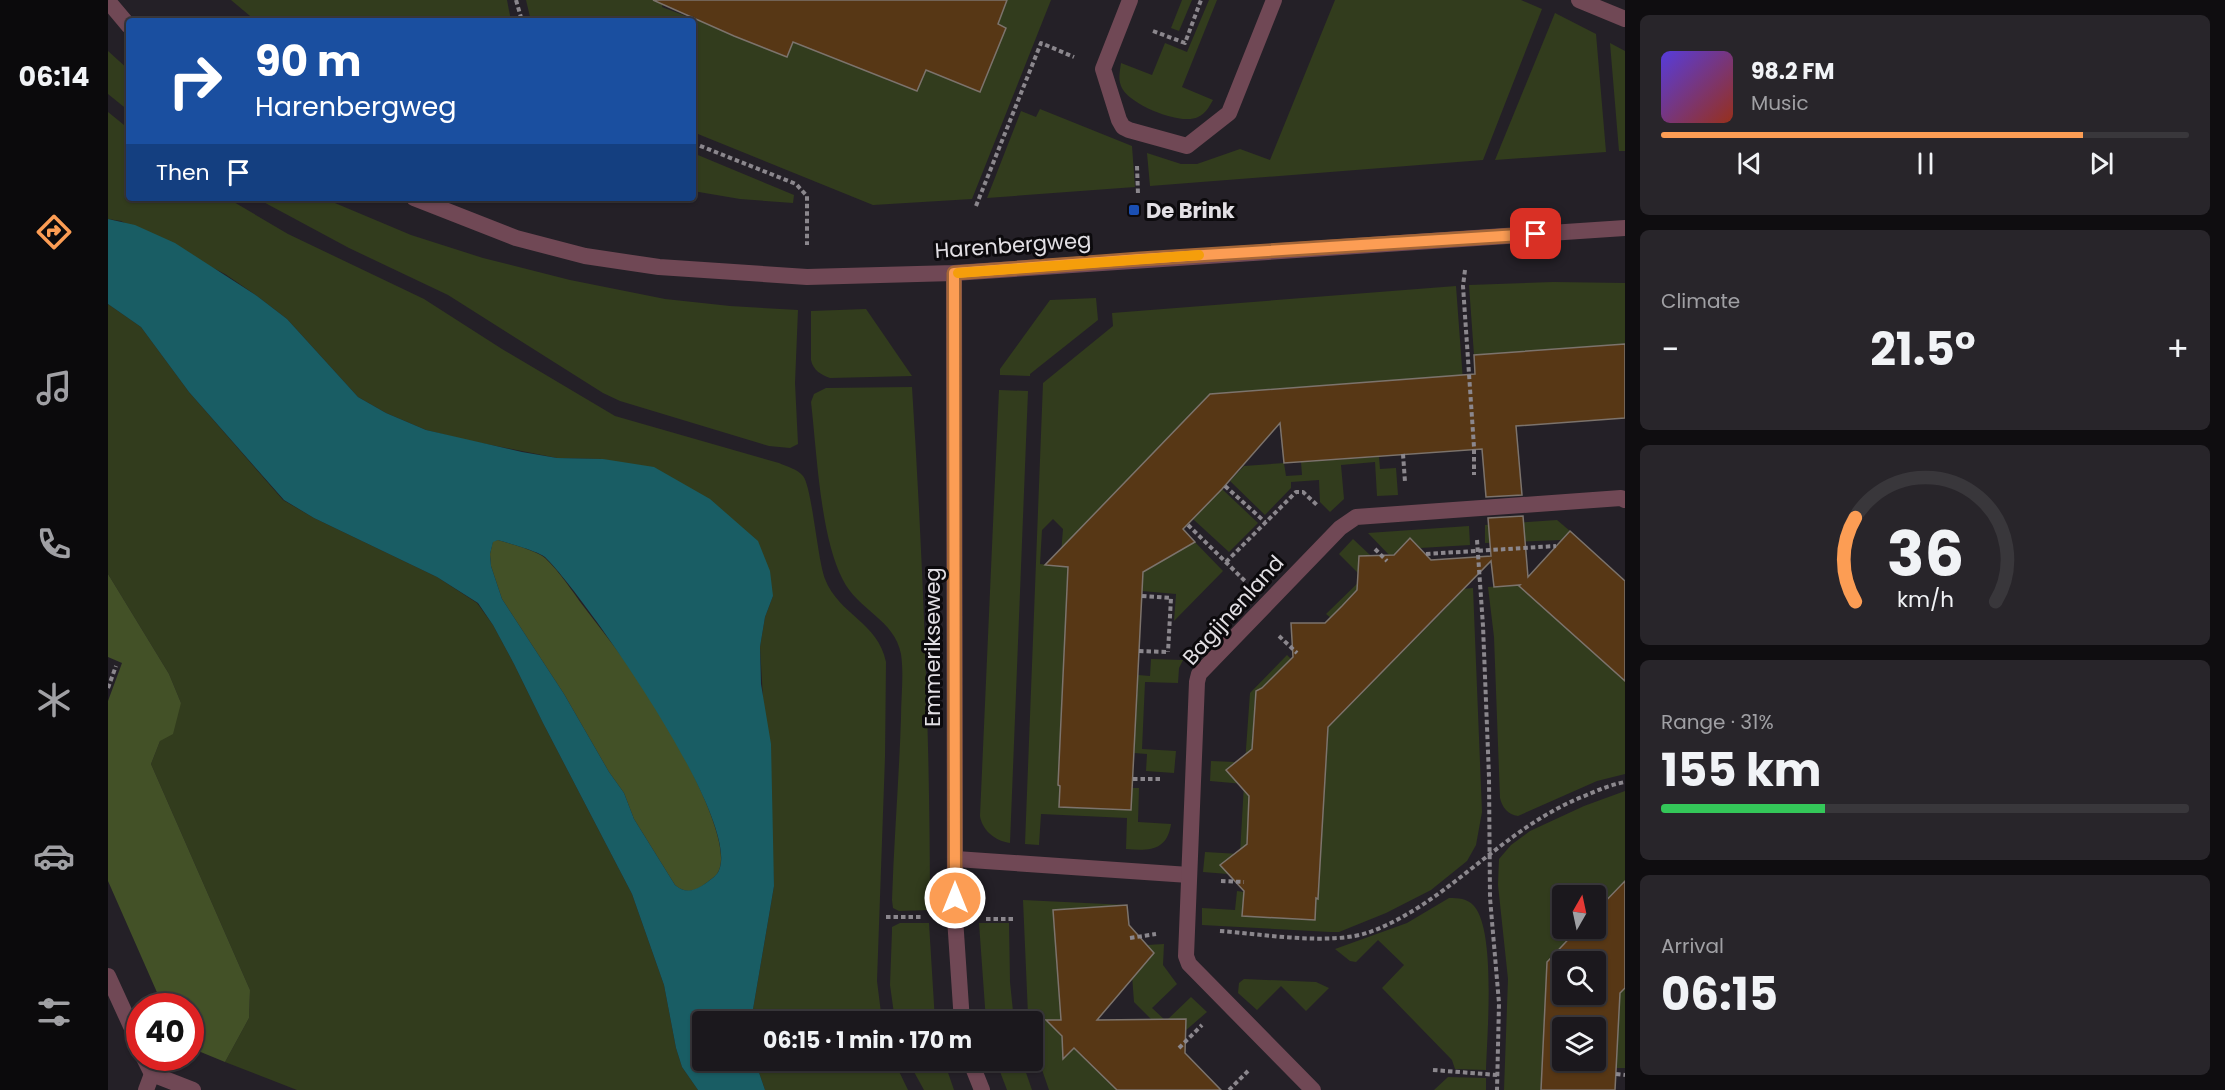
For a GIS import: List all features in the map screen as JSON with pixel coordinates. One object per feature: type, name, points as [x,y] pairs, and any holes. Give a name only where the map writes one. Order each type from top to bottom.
[{"type":"street","points":[[1130,0],[1103,69],[1119,120],[1123,127],[1180,146],[1187,146],[1229,113],[1274,0]]},
{"type":"street","points":[[1579,0],[1625,19]]},
{"type":"street","points":[[108,1],[126,22]]},
{"type":"street","name":"Harenbergweg","points":[[422,201],[516,238],[585,256],[659,267],[807,277],[954,273],[1625,228]]},
{"type":"street","name":"Emmerikseweg","points":[[954,273],[955,918],[961,1011]]},
{"type":"street","name":"Bagijnenland","points":[[1313,1090],[1189,964],[1186,956],[1199,674],[1340,528],[1356,517],[1621,498],[1625,500]]},
{"type":"street","points":[[956,859],[1189,874]]},
{"type":"street","points":[[108,976],[126,1015]]},
{"type":"street","points":[[974,1071],[982,1090]]},
{"type":"street","points":[[149,1082],[193,1090]]},
{"type":"path","points":[[516,0],[521,18]]},
{"type":"path","points":[[1122,18],[1185,43],[1201,0]]},
{"type":"path","points":[[976,206],[1041,43],[1103,69]]},
{"type":"path","points":[[696,144],[796,184],[807,196],[807,277]]},
{"type":"path","points":[[1469,239],[1463,286],[1474,447],[1474,508],[1489,765],[1490,898],[1499,1003],[1497,1090]]},
{"type":"path","points":[[1225,486],[1266,522]]},
{"type":"path","points":[[1226,562],[1296,492],[1303,492],[1340,528]]},
{"type":"path","points":[[1188,525],[1268,603]]},
{"type":"path","points":[[1426,554],[1556,546]]},
{"type":"path","points":[[1142,596],[1171,598],[1168,652]]},
{"type":"path","points":[[108,688],[116,666]]},
{"type":"path","points":[[1130,938],[1187,928],[1335,939],[1369,932],[1435,896],[1529,824],[1568,802],[1611,784],[1625,782]]},
{"type":"path","points":[[1432,1070],[1497,1076]]},
{"type":"path","points":[[1616,1074],[1625,1075]]},
{"type":"green space","points":[[231,0],[507,0],[510,18],[252,18]]},
{"type":"green space","points":[[526,0],[664,0],[662,7],[691,18],[530,18]]},
{"type":"green space","points":[[1007,0],[1051,0],[972,199],[873,205],[696,133],[696,18],[691,18],[695,10],[725,32],[787,57],[793,42],[853,66],[890,71],[887,80],[917,91],[926,70],[980,92],[992,63],[984,59],[1006,28],[998,24]]},
{"type":"green space","points":[[1182,0],[1192,0],[1179,31],[1171,28]]},
{"type":"green space","points":[[1209,0],[1217,0],[1182,87],[1213,100],[1207,110],[1198,117],[1180,118],[1155,112],[1133,100],[1121,86],[1119,77],[1121,63],[1152,75],[1165,43],[1187,52]]},
{"type":"green space","points":[[1335,0],[1521,0],[1542,9],[1483,160],[1150,186],[1147,153],[1181,164],[1197,164],[1240,149],[1270,160]]},
{"type":"green space","points":[[1555,13],[1596,34],[1606,152],[1495,160]]},
{"type":"green space","points":[[1610,43],[1625,51],[1625,151],[1619,151]]},
{"type":"green space","points":[[108,51],[126,67],[126,109],[108,94]]},
{"type":"green space","points":[[1040,109],[1132,146],[1135,187],[987,198],[1021,111],[1036,117]]},
{"type":"green space","points":[[108,112],[126,127],[126,201],[232,201],[288,234],[424,299],[502,349],[615,416],[779,463],[803,476],[809,494],[825,579],[839,602],[875,637],[882,648],[886,662],[877,981],[881,1011],[753,1011],[774,886],[760,647],[765,617],[773,596],[603,459],[557,458],[426,430],[386,413],[358,397],[287,319],[257,296],[225,274],[121,221],[108,219]]},
{"type":"green space","points":[[696,154],[794,195],[793,203],[740,199],[696,192]]},
{"type":"green space","points":[[262,201],[330,201],[411,235],[483,258],[570,280],[665,299],[798,310],[795,383],[798,444],[790,448],[769,446],[620,401],[603,393],[448,295],[349,248]]},
{"type":"green space","points":[[1553,282],[1625,283],[1625,344],[1474,355],[1469,285]]},
{"type":"green space","points":[[1456,286],[1468,449],[1210,394],[1070,539],[1058,785],[1060,786],[1059,806],[1131,810],[1132,788],[1139,788],[1138,822],[1171,824],[1169,833],[1166,840],[1156,847],[1142,850],[1126,849],[1127,818],[1041,814],[1039,845],[1025,844],[1043,383],[1113,326],[1112,313]],"holes":[[[1053,519],[1063,529],[1060,566],[1040,564],[1042,530]]]},
{"type":"green space","points":[[1096,298],[1098,320],[1030,376],[1000,375],[1000,369],[1050,300]]},
{"type":"green space","points":[[108,304],[141,327],[189,392],[283,500],[314,518],[437,577],[477,603],[493,625],[514,664],[632,894],[664,985],[682,1067],[698,1090],[297,1090],[225,1062],[249,1018],[250,990],[151,764],[160,741],[181,703],[169,674],[108,574]]},
{"type":"green space","points":[[866,309],[912,376],[830,378],[821,374],[814,367],[811,360],[811,311]]},
{"type":"green space","points":[[912,387],[925,648],[930,910],[899,911],[893,908],[892,900],[901,718],[901,654],[897,642],[884,623],[849,590],[835,562],[824,518],[811,402],[814,394],[826,388]]},
{"type":"green space","points":[[999,390],[1028,391],[1010,843],[990,834],[983,826],[980,816]]},
{"type":"green space","points":[[1379,457],[1380,469],[1396,468],[1398,495],[1377,496],[1375,462],[1341,465],[1344,499],[1330,512],[1320,502],[1319,480],[1291,482],[1291,488],[1265,515],[1230,481],[1244,466],[1284,463],[1286,476],[1302,475],[1301,462]]},
{"type":"green space","points":[[1222,489],[1258,523],[1229,552],[1193,519]]},
{"type":"green space","points":[[1557,520],[1570,531],[1561,540],[1485,543],[1485,525]]},
{"type":"green space","points":[[1469,526],[1470,545],[1420,548],[1410,539],[1391,557],[1368,533]]},
{"type":"green space","points":[[1192,539],[1223,571],[1174,621],[1176,594],[1142,591],[1143,571],[1180,551]]},
{"type":"green space","points":[[1353,539],[1370,555],[1359,563],[1358,567],[1370,579],[1331,618],[1326,614],[1363,578],[1339,554]]},
{"type":"green space","points":[[498,540],[536,553],[550,563],[632,671],[666,725],[703,796],[720,845],[721,865],[714,877],[695,890],[686,891],[675,885],[634,819],[624,793],[609,772],[564,694],[502,599],[491,566],[490,554],[493,541]]},
{"type":"green space","points":[[108,574],[169,674],[181,703],[173,734],[160,741],[151,764],[250,990],[249,1018],[225,1062],[204,1053],[204,993],[157,993],[108,881],[108,701],[122,663],[108,657]]},
{"type":"green space","points":[[1521,585],[1625,681],[1625,774],[1597,781],[1518,816],[1506,810],[1500,798],[1494,637],[1488,587]]},
{"type":"green space","points":[[1473,588],[1482,812],[1476,845],[1467,861],[1431,890],[1386,913],[1339,932],[1202,925],[1202,908],[1235,910],[1237,891],[1244,892],[1242,915],[1318,898],[1328,727],[1462,589]]},
{"type":"green space","points":[[1287,655],[1291,659],[1255,695],[1251,763],[1245,763],[1250,693]]},
{"type":"green space","points":[[1151,659],[1183,660],[1179,668],[1178,683],[1145,682],[1142,749],[1176,751],[1174,773],[1146,771],[1147,754],[1134,753],[1138,675],[1150,676]]},
{"type":"green space","points":[[1211,761],[1235,762],[1232,765],[1231,776],[1250,780],[1246,858],[1228,874],[1203,872],[1205,852],[1240,854],[1244,784],[1210,781]]},
{"type":"green space","points":[[1625,791],[1625,881],[1606,901],[1606,885],[1552,885],[1552,939],[1569,939],[1558,951],[1552,951],[1552,957],[1547,962],[1541,1090],[1504,1090],[1508,979],[1498,885],[1499,859],[1511,845],[1530,831],[1584,806]]},
{"type":"green space","points":[[1449,898],[1459,898],[1474,906],[1481,919],[1485,937],[1489,984],[1486,1070],[1455,1069],[1452,1060],[1382,988],[1404,965],[1378,940],[1356,962],[1350,961],[1335,949],[1407,923]]},
{"type":"green space","points":[[1023,900],[1127,905],[1053,911],[1062,1036],[1117,1090],[1049,1090],[1042,1071],[1043,1011],[1028,1011]]},
{"type":"green space","points":[[900,923],[929,923],[934,1011],[894,1011],[890,985],[892,927]]},
{"type":"green space","points":[[979,923],[1009,923],[1013,1011],[985,1011]]},
{"type":"green space","points":[[1164,944],[1163,965],[1177,984],[1152,1008],[1166,1021],[1191,997],[1207,1012],[1185,1031],[1162,1030],[1134,1002],[1131,962],[1147,962],[1150,959],[1150,948],[1147,945]]},
{"type":"green space","points":[[1244,979],[1316,982],[1329,988],[1306,1011],[1281,986],[1257,1010],[1238,993],[1239,983]]},
{"type":"green space","points":[[1625,988],[1625,1068],[1616,1068],[1620,993]]},
{"type":"green space","points":[[758,1071],[899,1071],[908,1090],[765,1090]]},
{"type":"green space","points":[[914,1071],[947,1071],[954,1090],[924,1090]]},
{"type":"green space","points":[[1000,1071],[1025,1071],[1032,1090],[1007,1090]]},
{"type":"green space","points":[[1448,1077],[1486,1078],[1486,1090],[1434,1090]]},
{"type":"water","points":[[108,219],[135,225],[175,243],[257,296],[287,319],[358,397],[386,413],[426,430],[522,452],[557,458],[603,459],[654,467],[710,499],[758,541],[770,571],[773,596],[765,617],[760,647],[761,684],[771,744],[774,886],[753,1011],[692,1011],[692,1071],[758,1071],[765,1090],[698,1090],[682,1067],[664,985],[632,894],[514,664],[478,603],[437,577],[314,518],[284,500],[189,392],[141,327],[108,304]],"holes":[[[498,540],[545,557],[592,616],[660,716],[690,769],[712,816],[721,854],[714,877],[700,887],[685,890],[675,885],[634,819],[624,793],[609,772],[564,694],[502,599],[491,566],[490,554],[493,542]]]},
{"type":"building","points":[[653,0],[1007,0],[998,24],[1006,28],[980,92],[926,70],[917,91],[793,42],[787,57]]},
{"type":"building","points":[[1625,344],[1625,418],[1516,426],[1522,495],[1486,497],[1482,449],[1284,463],[1280,423],[1183,529],[1195,542],[1143,572],[1131,810],[1059,807],[1060,786],[1058,785],[1068,567],[1045,565],[1210,394],[1475,374],[1474,355]]},
{"type":"building","points":[[1523,516],[1528,577],[1570,531],[1625,581],[1625,681],[1520,585],[1494,587],[1491,561],[1328,727],[1315,920],[1242,916],[1244,891],[1220,865],[1247,844],[1249,796],[1226,770],[1252,749],[1256,691],[1262,688],[1293,657],[1291,623],[1325,623],[1357,590],[1359,556],[1394,555],[1410,538],[1431,560],[1491,556],[1488,518]]},
{"type":"building","points":[[1625,881],[1625,988],[1620,993],[1615,1090],[1541,1090],[1547,962],[1552,957],[1552,1005],[1606,1005],[1606,951],[1557,951],[1569,939],[1606,939],[1606,901]]},
{"type":"building","points":[[1127,905],[1129,925],[1154,953],[1097,1020],[1186,1019],[1185,1053],[1221,1090],[1117,1090],[1074,1048],[1063,1059],[1062,1036],[1046,1020],[1061,1020],[1053,910]]},
{"type":"slow traffic","points":[[958,273],[1199,255]]},
{"type":"place","name":"De Brink","points":[[1134,210]]},
{"type":"route","points":[[955,898],[954,273],[1536,234]]}]
